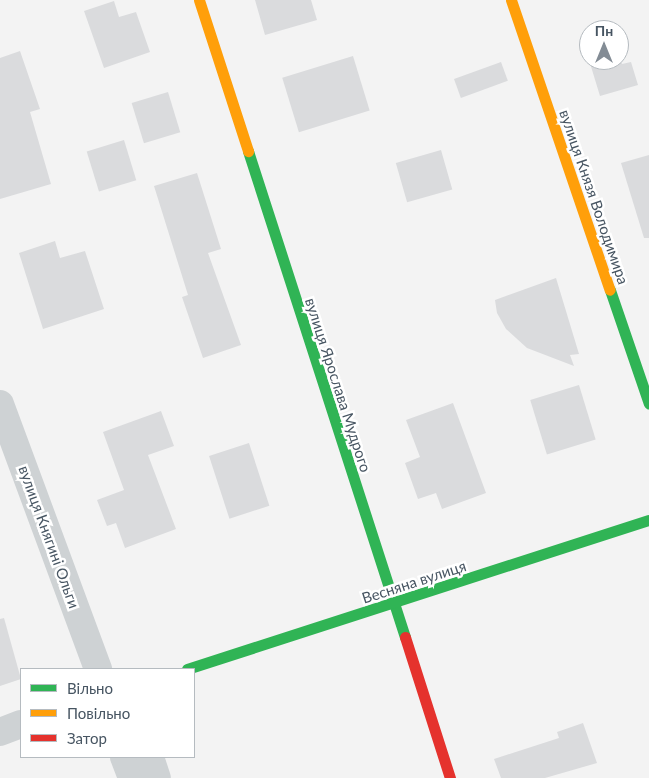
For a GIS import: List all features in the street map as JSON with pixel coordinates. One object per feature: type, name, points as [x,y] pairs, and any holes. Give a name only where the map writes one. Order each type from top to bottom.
[{"type":"street","name":"вулиця Ярослава Мудрого","points":[[199,0],[392,605],[450,778]]},
{"type":"street","name":"вулиця Князя Володимира","points":[[512,0],[649,404]]},
{"type":"street","name":"вулиця Княгині Ольги","points":[[2,416],[98,668]]},
{"type":"street","name":"Весняна вулиця","points":[[189,668],[392,605],[649,520]]},
{"type":"street","points":[[0,732],[20,724]]},
{"type":"street","points":[[124,758],[132,778]]},
{"type":"street","points":[[150,758],[158,778]]},
{"type":"building","points":[[255,0],[311,0],[317,20],[265,35]]},
{"type":"building","points":[[114,1],[119,17],[136,12],[150,52],[104,68],[84,11]]},
{"type":"building","points":[[20,51],[40,109],[30,112],[51,184],[0,199],[0,58]]},
{"type":"building","points":[[353,56],[370,111],[299,132],[282,78]]},
{"type":"building","points":[[501,62],[508,81],[461,98],[454,79]]},
{"type":"building","points":[[629,62],[631,62],[638,85],[600,96],[592,70],[629,70]]},
{"type":"building","points":[[168,92],[180,132],[144,143],[132,103]]},
{"type":"building","points":[[124,140],[136,180],[99,192],[87,151]]},
{"type":"building","points":[[441,150],[452,189],[407,202],[396,163]]},
{"type":"building","points":[[649,155],[649,238],[644,238],[621,163]]},
{"type":"building","points":[[197,173],[221,249],[208,253],[241,345],[203,358],[182,297],[188,295],[154,186]]},
{"type":"building","points":[[55,241],[60,258],[85,251],[104,309],[43,329],[19,253]]},
{"type":"building","points":[[556,278],[579,354],[570,355],[574,366],[527,348],[506,329],[497,313],[495,300]]},
{"type":"building","points":[[579,385],[596,440],[547,454],[530,400]]},
{"type":"building","points":[[453,403],[486,493],[442,509],[436,493],[418,499],[405,463],[420,457],[406,420]]},
{"type":"building","points":[[161,411],[174,446],[148,455],[176,529],[125,548],[116,523],[107,526],[97,500],[124,490],[103,432]]},
{"type":"building","points":[[249,443],[269,506],[229,519],[209,456]]},
{"type":"building","points":[[4,618],[20,679],[0,686],[0,619]]},
{"type":"building","points":[[583,723],[597,763],[545,778],[501,778],[494,759],[559,738],[557,732]]},
{"type":"traffic: fast","points":[[248,151],[405,637]]},
{"type":"traffic: fast","points":[[610,290],[649,404]]},
{"type":"traffic: fast","points":[[190,668],[649,520]]},
{"type":"traffic: slow","points":[[199,0],[248,151]]},
{"type":"traffic: slow","points":[[511,0],[610,290]]},
{"type":"traffic: jam","points":[[405,637],[450,778]]}]
